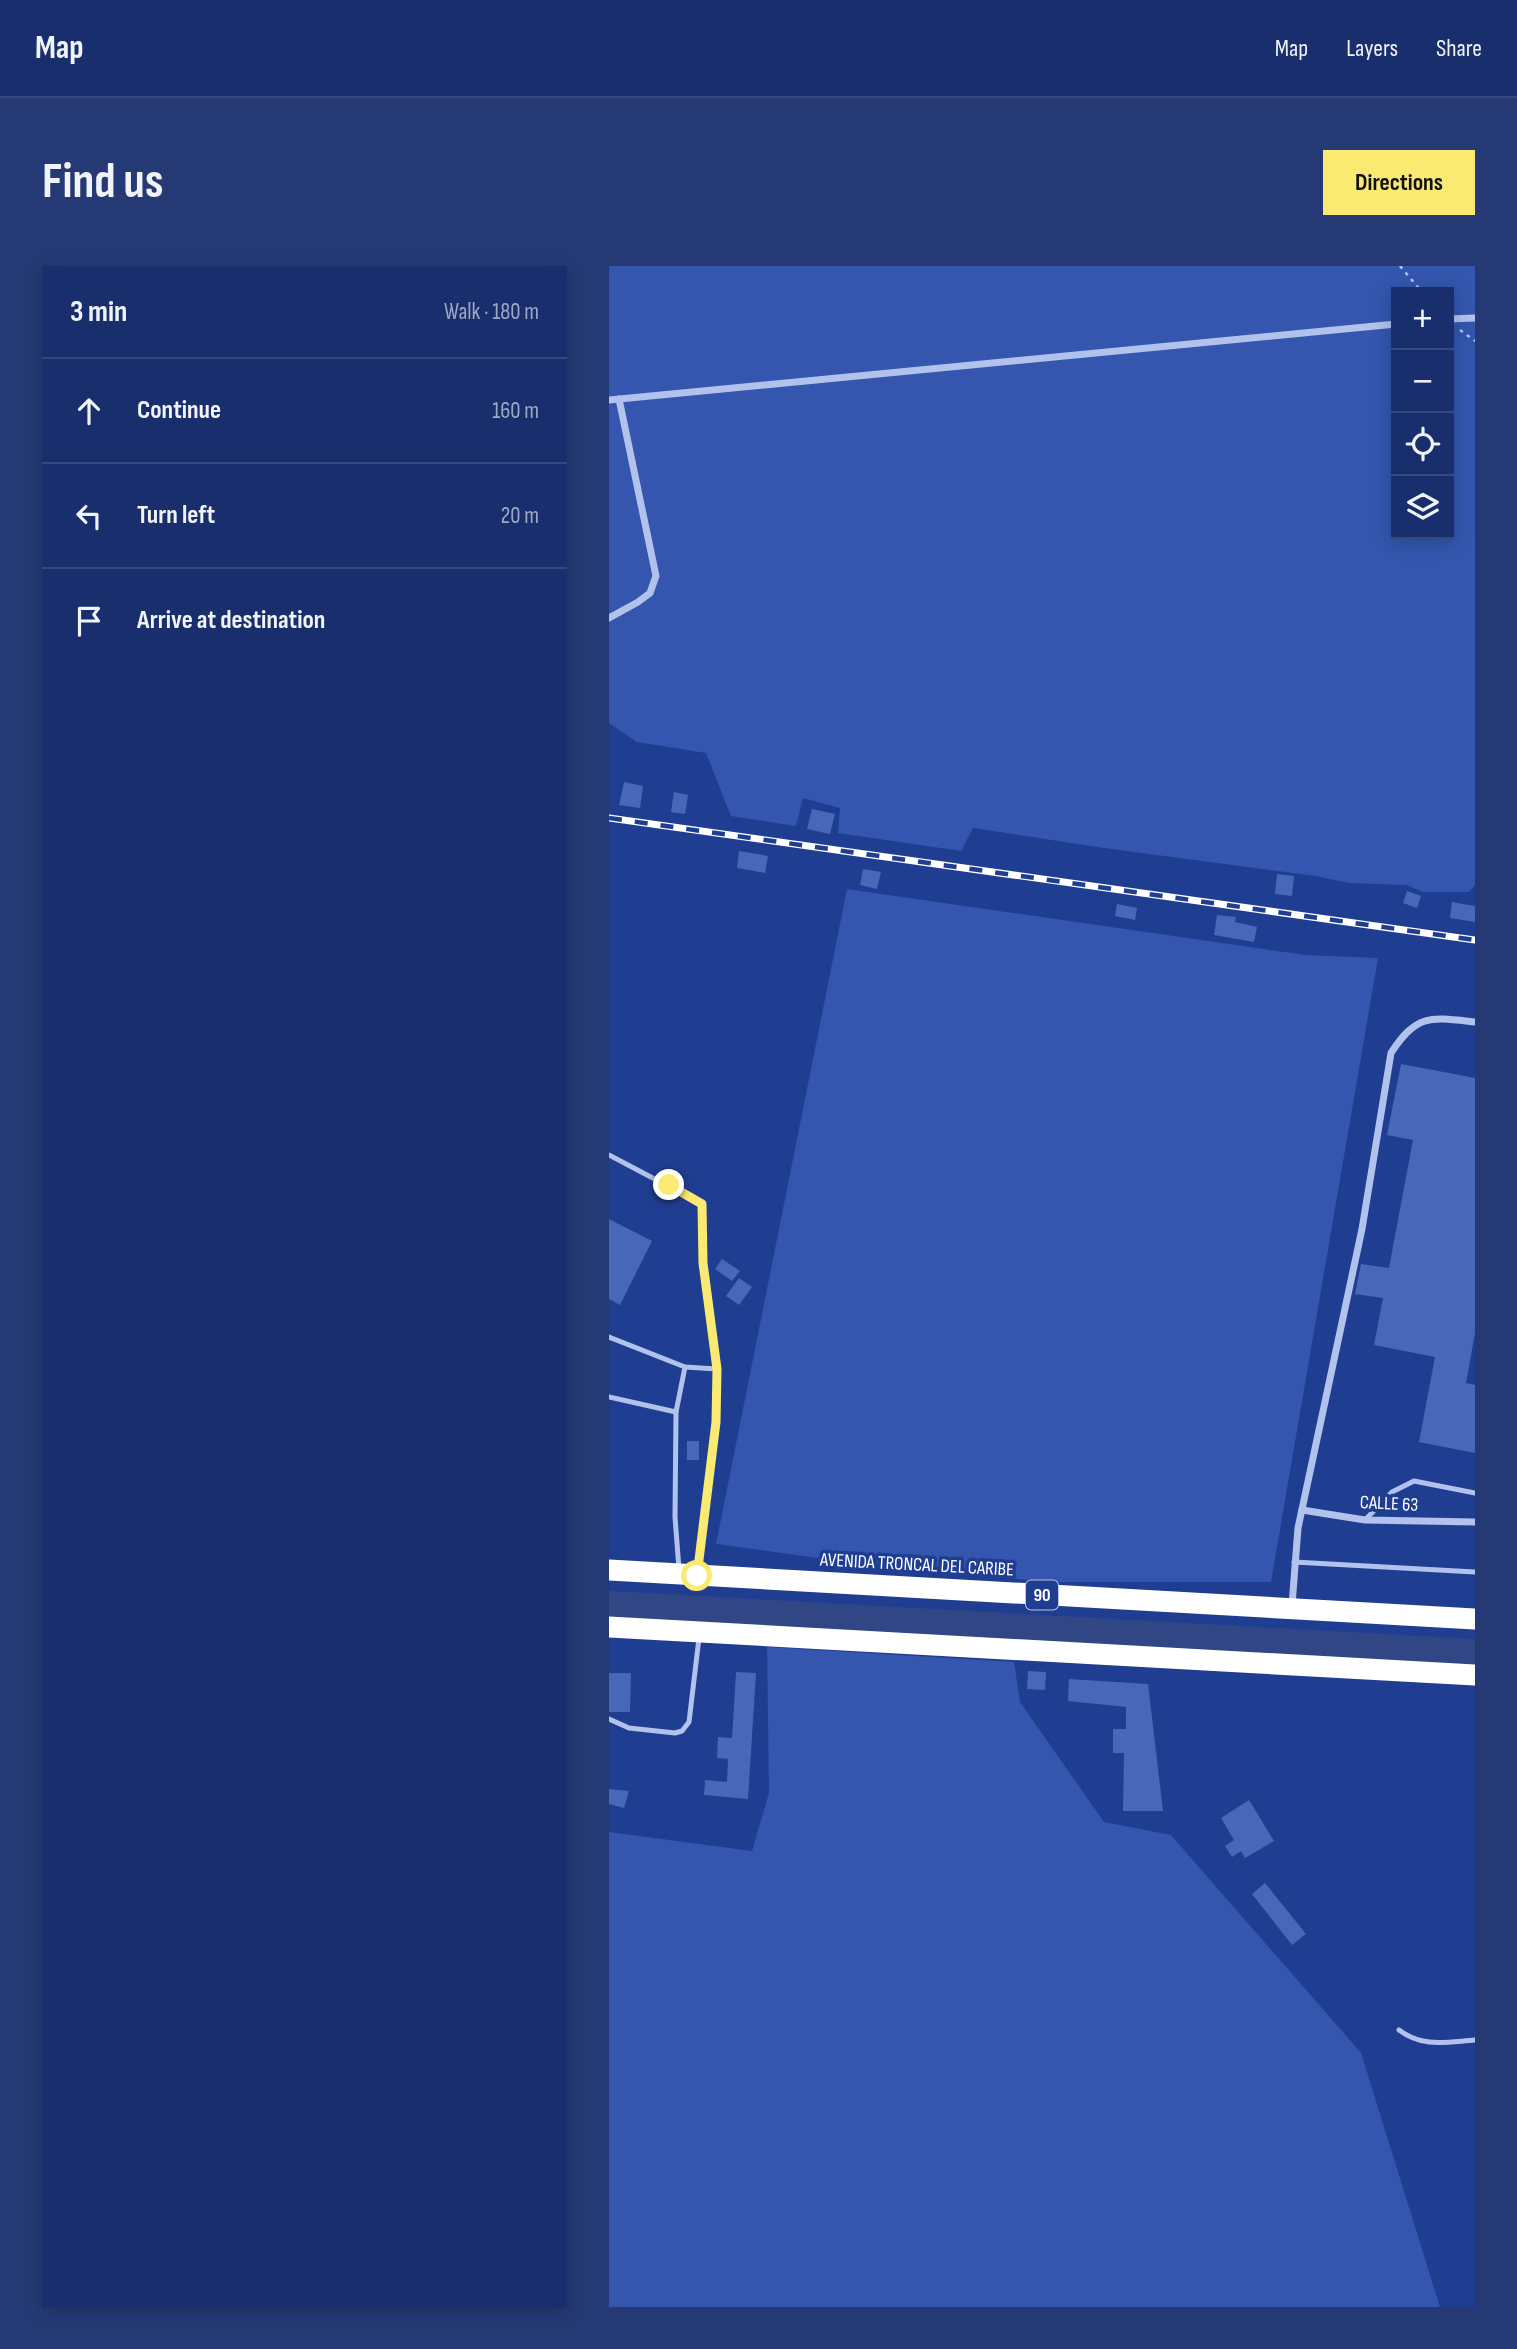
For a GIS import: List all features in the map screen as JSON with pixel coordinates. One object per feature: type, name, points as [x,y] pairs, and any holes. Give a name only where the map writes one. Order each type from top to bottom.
[{"type":"highway","name":"AVENIDA TRONCAL DEL CARIBE","points":[[609,1570],[1475,1619]]},
{"type":"highway","points":[[609,1626],[1475,1675]]},
{"type":"street","points":[[1454,319],[1475,318]]},
{"type":"street","points":[[609,400],[1391,324]]},
{"type":"street","points":[[609,618],[650,593],[656,576],[619,399]]},
{"type":"street","points":[[1291,1609],[1294,1562],[1302,1510],[1362,1229],[1391,1053],[1404,1033],[1417,1024],[1439,1017],[1475,1022]]},
{"type":"street","name":"CALLE 63","points":[[1302,1510],[1365,1520],[1475,1522]]},
{"type":"lane","points":[[609,1155],[702,1204],[703,1263],[717,1369],[715,1446],[688,1576]]},
{"type":"lane","points":[[609,1337],[685,1367],[717,1369]]},
{"type":"lane","points":[[685,1367],[676,1412],[675,1517],[688,1576]]},
{"type":"lane","points":[[609,1397],[676,1412]]},
{"type":"lane","points":[[1365,1520],[1392,1492],[1414,1481],[1475,1493]]},
{"type":"lane","points":[[1294,1562],[1475,1572]]},
{"type":"lane","points":[[609,1719],[629,1728],[675,1733],[682,1731],[689,1722],[699,1632]]},
{"type":"lane","points":[[1399,2030],[1412,2040],[1475,2040]]},
{"type":"path","points":[[1400,266],[1418,287]]},
{"type":"path","points":[[1458,329],[1475,341]]},
{"type":"shaded area","points":[[609,266],[1475,266],[1475,885],[1469,892],[1423,892],[1406,885],[1349,883],[1316,876],[973,828],[961,851],[838,833],[840,808],[803,798],[796,826],[731,816],[706,753],[637,742],[609,723]]},
{"type":"shaded area","points":[[847,889],[1305,955],[1378,958],[1271,1582],[1051,1582],[883,1567],[716,1544]]},
{"type":"shaded area","points":[[767,1647],[1014,1662],[1020,1702],[1104,1822],[1171,1835],[1361,2053],[1440,2307],[609,2307],[609,1832],[752,1851],[769,1793]]},
{"type":"building","points":[[624,782],[643,786],[640,808],[619,805]]},
{"type":"building","points":[[674,792],[688,795],[685,814],[671,812]]},
{"type":"building","points":[[812,809],[835,814],[830,834],[807,829]]},
{"type":"building","points":[[739,851],[768,856],[765,873],[737,868]]},
{"type":"building","points":[[863,869],[881,872],[877,889],[860,885]]},
{"type":"building","points":[[1277,874],[1294,876],[1292,896],[1275,894]]},
{"type":"building","points":[[1407,891],[1421,896],[1417,908],[1403,903]]},
{"type":"building","points":[[1452,902],[1475,906],[1475,922],[1450,918]]},
{"type":"building","points":[[1117,904],[1137,908],[1135,920],[1115,916]]},
{"type":"building","points":[[1217,915],[1236,917],[1235,922],[1257,927],[1254,942],[1214,935]]},
{"type":"building","points":[[1401,1064],[1475,1078],[1475,1333],[1466,1383],[1475,1385],[1475,1453],[1419,1442],[1435,1357],[1374,1345],[1383,1298],[1355,1294],[1361,1264],[1389,1268],[1413,1140],[1387,1135]]},
{"type":"building","points":[[609,1219],[652,1241],[620,1305],[609,1299]]},
{"type":"building","points":[[722,1259],[740,1271],[732,1281],[715,1269]]},
{"type":"building","points":[[739,1278],[752,1287],[739,1305],[726,1296]]},
{"type":"building","points":[[687,1441],[699,1441],[699,1460],[687,1460]]},
{"type":"building","points":[[1028,1671],[1046,1672],[1045,1690],[1027,1689]]},
{"type":"building","points":[[736,1672],[756,1673],[748,1799],[704,1795],[705,1780],[727,1782],[728,1759],[717,1758],[718,1737],[732,1738]]},
{"type":"building","points":[[609,1673],[631,1673],[630,1712],[609,1712]]},
{"type":"building","points":[[1069,1679],[1148,1684],[1163,1811],[1123,1811],[1124,1753],[1113,1753],[1113,1729],[1126,1729],[1126,1707],[1068,1701]]},
{"type":"building","points":[[609,1789],[629,1791],[624,1808],[609,1804]]},
{"type":"building","points":[[1249,1800],[1274,1841],[1245,1858],[1241,1851],[1232,1857],[1225,1846],[1234,1840],[1221,1818]]},
{"type":"building","points":[[1265,1883],[1306,1934],[1292,1945],[1252,1894]]},
{"type":"waterway","points":[[609,1605],[1475,1653]]},
{"type":"railway","points":[[609,818],[1475,940]]},
{"type":"route","points":[[669,1185],[702,1204],[703,1263],[717,1369],[715,1446],[697,1576]]}]
